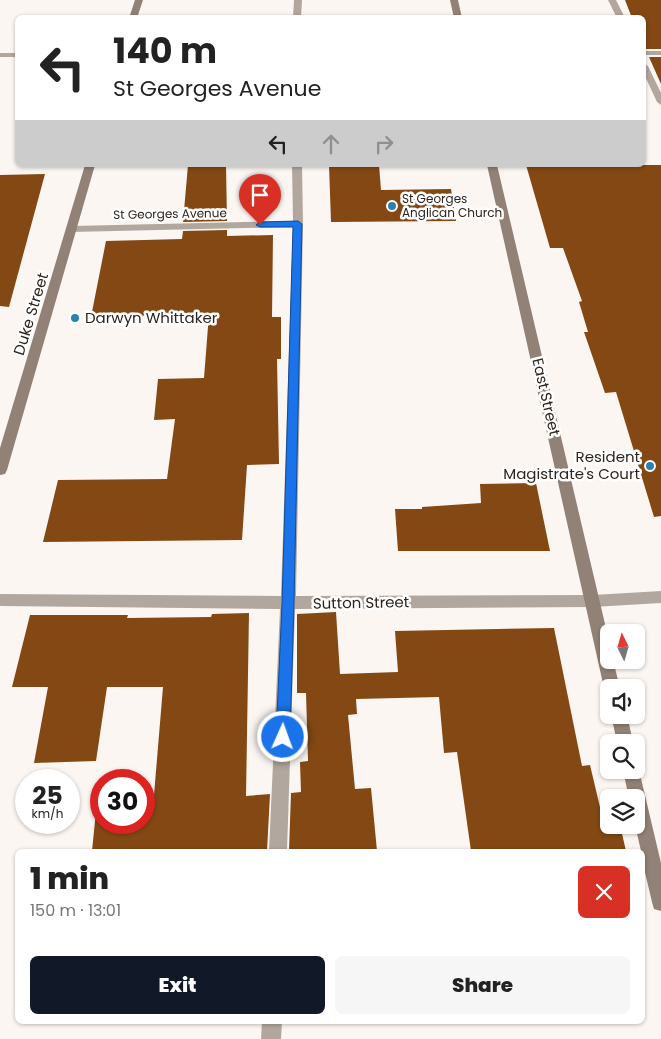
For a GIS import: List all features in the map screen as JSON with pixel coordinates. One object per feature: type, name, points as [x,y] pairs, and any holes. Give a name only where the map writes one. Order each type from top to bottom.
[{"type":"main road","points":[[134,15],[139,0]]},
{"type":"main road","points":[[454,0],[457,15]]},
{"type":"main road","name":"Duke Street","points":[[0,470],[89,167]]},
{"type":"main road","name":"East Street","points":[[492,167],[610,679]]},
{"type":"main road","points":[[633,779],[661,902]]},
{"type":"street","points":[[297,15],[298,0]]},
{"type":"street","points":[[612,0],[619,15]]},
{"type":"street","points":[[646,53],[661,53]]},
{"type":"street","points":[[0,55],[15,56]]},
{"type":"street","points":[[646,70],[661,102]]},
{"type":"street","points":[[278,849],[288,604],[298,224],[297,167]]},
{"type":"street","name":"St Georges Avenue","points":[[72,229],[298,224]]},
{"type":"street","name":"Sutton Street","points":[[0,600],[288,604],[593,601],[661,597]]},
{"type":"street","points":[[271,1039],[272,1024]]},
{"type":"building","points":[[625,0],[661,0],[661,49],[646,49],[646,15],[631,15]]},
{"type":"building","points":[[649,57],[661,57],[661,84]]},
{"type":"building","points":[[646,165],[661,165],[661,516],[654,517],[616,392],[605,393],[584,332],[588,332],[579,302],[582,301],[563,248],[550,248],[527,167],[646,167]]},
{"type":"building","points":[[188,167],[226,167],[227,221],[183,222]]},
{"type":"building","name":"St Georges Anglican Church","points":[[329,167],[379,167],[381,190],[451,189],[456,221],[331,222]]},
{"type":"building","points":[[45,174],[9,307],[0,306],[0,175]]},
{"type":"building","points":[[227,230],[227,236],[273,235],[272,317],[281,317],[281,359],[277,359],[279,464],[247,465],[242,540],[43,542],[58,480],[167,479],[175,419],[154,420],[158,379],[204,378],[209,314],[91,317],[106,241],[182,239],[183,231]]},
{"type":"building","points":[[536,483],[550,551],[398,551],[395,509],[422,509],[422,507],[481,503],[480,484]]},
{"type":"building","points":[[336,612],[340,674],[398,672],[395,631],[554,628],[582,766],[590,765],[600,807],[600,834],[622,834],[626,849],[471,849],[457,752],[444,753],[439,697],[356,699],[357,714],[348,715],[355,789],[371,788],[377,849],[289,849],[291,793],[301,792],[300,762],[308,761],[306,693],[297,693],[297,614]]},
{"type":"building","points":[[249,613],[246,796],[270,794],[267,849],[92,849],[94,834],[155,834],[155,783],[163,687],[107,687],[96,761],[34,763],[48,687],[12,687],[30,615],[128,615],[127,618],[211,617],[212,614]]},
{"type":"place","name":"St Georges Anglican Church","points":[[392,206]]},
{"type":"place","name":"Darwyn Whittaker","points":[[75,318]]},
{"type":"place","name":"Resident Magistrate's Court","points":[[650,466]]},
{"type":"route","points":[[260,225],[298,224],[283,737]]}]
